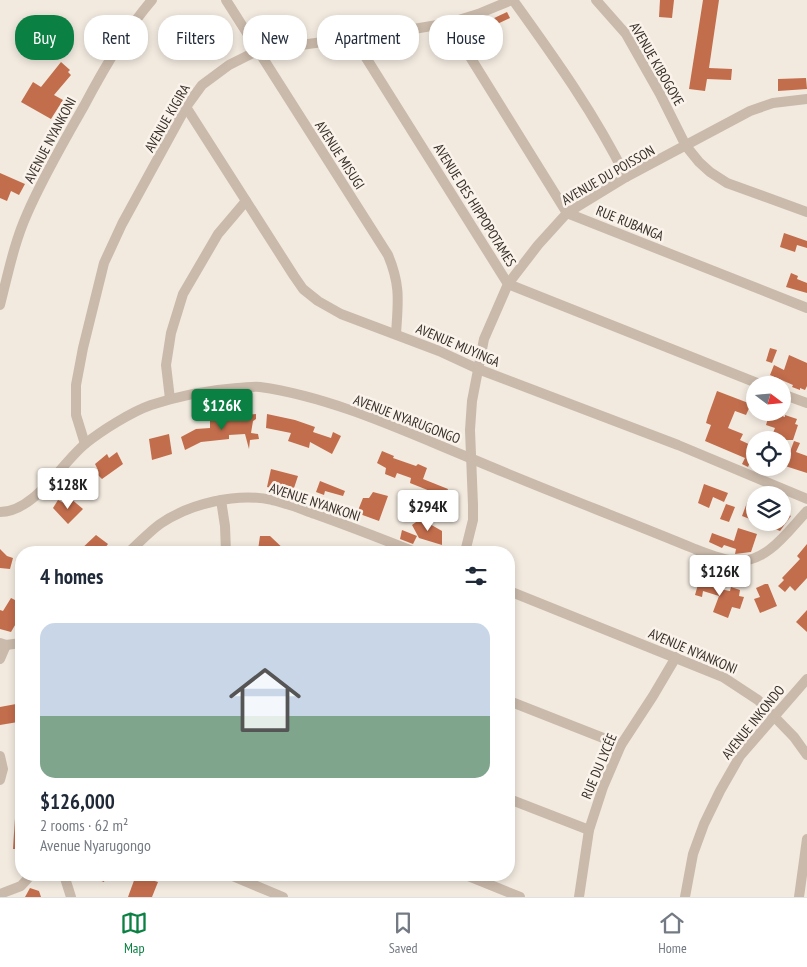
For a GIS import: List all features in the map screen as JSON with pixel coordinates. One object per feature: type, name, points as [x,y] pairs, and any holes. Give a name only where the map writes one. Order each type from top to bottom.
[{"type":"street","name":"AVENUE NYANKONI","points":[[0,305],[15,248],[38,190],[94,86],[152,0]]},
{"type":"street","name":"AVENUE MISUGI","points":[[226,0],[243,28]]},
{"type":"street","name":"AVENUE KIGIRA","points":[[475,15],[513,0]]},
{"type":"street","points":[[513,0],[584,102],[626,177]]},
{"type":"street","name":"AVENUE KIBOGOYE","points":[[596,0],[626,34],[660,94],[686,146],[710,172],[727,183],[807,212]]},
{"type":"street","name":"AVENUE KIGIRA","points":[[85,444],[76,415],[76,385],[104,263],[122,224],[186,107],[202,84],[229,65],[243,58]]},
{"type":"street","name":"AVENUE MISUGI","points":[[263,60],[388,255],[395,272],[398,287],[396,334]]},
{"type":"street","name":"AVENUE DES HIPPOPOTAMES","points":[[368,60],[508,284],[746,379]]},
{"type":"street","points":[[472,60],[568,213]]},
{"type":"street","name":"AVENUE DU POISSON","points":[[466,546],[474,505],[470,458],[472,401],[484,339],[508,284],[538,245],[568,213],[626,177],[750,111],[773,103],[807,99]]},
{"type":"street","name":"AVENUE MUYINGA","points":[[186,107],[303,288],[318,301],[341,314],[439,351],[478,369],[678,445],[807,499]]},
{"type":"street","points":[[170,399],[166,365],[171,333],[184,294],[218,234],[246,200]]},
{"type":"street","name":"RUE RUBANGA","points":[[568,213],[807,308]]},
{"type":"street","name":"AVENUE NYARUGONGO","points":[[0,512],[29,501],[85,444],[124,418],[148,406],[194,394],[223,389],[258,387],[306,396],[422,438],[695,549],[729,560],[738,562],[764,554],[807,511]]},
{"type":"street","points":[[791,398],[807,404]]},
{"type":"street","name":"AVENUE NYANKONI","points":[[136,546],[159,525],[185,510],[221,500],[249,497],[272,500],[400,546]]},
{"type":"street","points":[[221,500],[226,546]]},
{"type":"street","name":"AVENUE NYANKONI","points":[[515,593],[676,657],[730,681],[758,700],[775,716],[807,755]]},
{"type":"street","points":[[0,658],[3,644]]},
{"type":"street","name":"RUE DU LYCÉE","points":[[579,897],[589,830],[603,787],[620,745],[653,696],[676,657]]},
{"type":"street","name":"AVENUE INKONDO","points":[[685,897],[693,854],[704,824],[720,791],[740,756],[807,679]]},
{"type":"street","points":[[515,703],[620,745]]},
{"type":"street","points":[[0,756],[3,769],[0,780]]},
{"type":"street","points":[[515,801],[589,830]]},
{"type":"street","points":[[798,897],[807,839]]},
{"type":"street","points":[[0,894],[22,886],[26,881]]},
{"type":"street","points":[[66,881],[71,897]]},
{"type":"street","points":[[245,881],[284,897]]},
{"type":"street","points":[[481,881],[520,897]]},
{"type":"building","points":[[660,0],[674,0],[672,18],[659,17]]},
{"type":"building","points":[[703,0],[719,0],[709,68],[732,69],[731,80],[707,79],[705,91],[689,89]]},
{"type":"building","points":[[507,12],[510,18],[503,21],[503,15],[501,15]]},
{"type":"building","points":[[61,62],[70,70],[68,72],[71,75],[54,95],[63,100],[51,119],[21,102],[33,82],[41,87]]},
{"type":"building","points":[[806,78],[807,89],[778,91],[778,79]]},
{"type":"building","points":[[0,173],[25,184],[19,195],[11,191],[7,201],[0,198]]},
{"type":"building","points":[[784,233],[807,241],[807,248],[797,245],[795,252],[780,247]]},
{"type":"building","points":[[791,273],[798,276],[797,279],[807,283],[807,293],[786,287]]},
{"type":"building","points":[[770,348],[777,350],[772,363],[766,361]]},
{"type":"building","points":[[789,355],[807,363],[807,386],[805,390],[792,387],[791,376],[770,375],[774,365],[784,370]]},
{"type":"building","points":[[717,391],[746,402],[746,415],[735,411],[728,428],[743,434],[740,440],[746,443],[746,466],[742,464],[745,458],[705,441],[711,425],[706,423]]},
{"type":"building","points":[[256,414],[251,433],[258,434],[259,439],[250,440],[249,449],[245,434],[229,435],[229,439],[201,442],[185,450],[181,437],[196,429],[210,428],[210,420],[234,421],[234,416]]},
{"type":"building","points":[[267,414],[295,420],[315,427],[313,432],[331,438],[333,432],[341,436],[332,454],[310,442],[309,448],[288,441],[291,433],[266,428]]},
{"type":"building","points":[[791,417],[797,419],[795,424],[798,425],[793,440],[791,440],[791,431],[774,431],[775,428],[766,425],[767,421],[791,421]]},
{"type":"building","points":[[169,434],[172,454],[152,460],[149,439]]},
{"type":"building","points":[[794,441],[800,443],[796,452],[807,456],[807,473],[791,468],[791,449]]},
{"type":"building","points":[[382,451],[394,456],[393,458],[427,468],[423,479],[448,489],[443,504],[434,502],[435,497],[429,494],[430,491],[410,483],[411,478],[397,473],[395,478],[385,474],[386,468],[377,463]]},
{"type":"building","points":[[117,452],[123,464],[102,479],[96,473],[98,470],[95,464],[107,454],[109,458]]},
{"type":"building","points":[[271,469],[298,476],[292,494],[267,487]]},
{"type":"building","points":[[320,481],[345,491],[343,496],[325,491],[324,495],[316,492]]},
{"type":"building","points":[[704,484],[728,493],[724,502],[713,497],[709,508],[698,503]]},
{"type":"building","points":[[373,492],[388,496],[379,521],[357,513],[363,498],[369,498]]},
{"type":"building","points":[[70,498],[83,509],[68,524],[53,508],[58,500],[64,503]]},
{"type":"building","points":[[726,504],[735,507],[729,522],[720,519]]},
{"type":"building","points":[[746,505],[746,518],[742,516]]},
{"type":"building","points":[[423,517],[428,523],[442,531],[442,545],[419,538],[412,525]]},
{"type":"building","points":[[738,528],[757,534],[751,552],[735,554],[736,549],[724,545],[722,548],[709,542],[712,533],[734,541]]},
{"type":"building","points":[[402,530],[417,536],[413,544],[400,539]]},
{"type":"building","points":[[96,535],[108,544],[106,546],[84,546]]},
{"type":"building","points":[[260,536],[270,536],[281,546],[259,546]]},
{"type":"building","points":[[807,544],[807,578],[795,591],[790,586],[785,592],[778,586],[784,580],[782,578],[800,559],[797,556]]},
{"type":"building","points":[[0,549],[7,556],[13,558],[10,569],[0,568]]},
{"type":"building","points":[[701,574],[708,576],[707,580],[715,582],[714,588],[730,591],[731,587],[740,590],[739,596],[744,597],[740,609],[732,607],[728,618],[713,612],[719,596],[703,591],[702,597],[695,595]]},
{"type":"building","points":[[768,584],[777,606],[760,613],[754,599],[760,597],[756,588]]},
{"type":"building","points":[[11,598],[15,600],[15,625],[11,632],[0,629],[0,610],[3,611]]},
{"type":"building","points":[[807,610],[807,632],[796,622]]},
{"type":"building","points":[[15,704],[15,722],[0,725],[0,707]]},
{"type":"building","points":[[15,818],[15,849],[13,849]]},
{"type":"building","points":[[134,881],[158,882],[152,897],[128,897]]},
{"type":"building","points":[[30,888],[39,891],[41,897],[25,897]]}]
